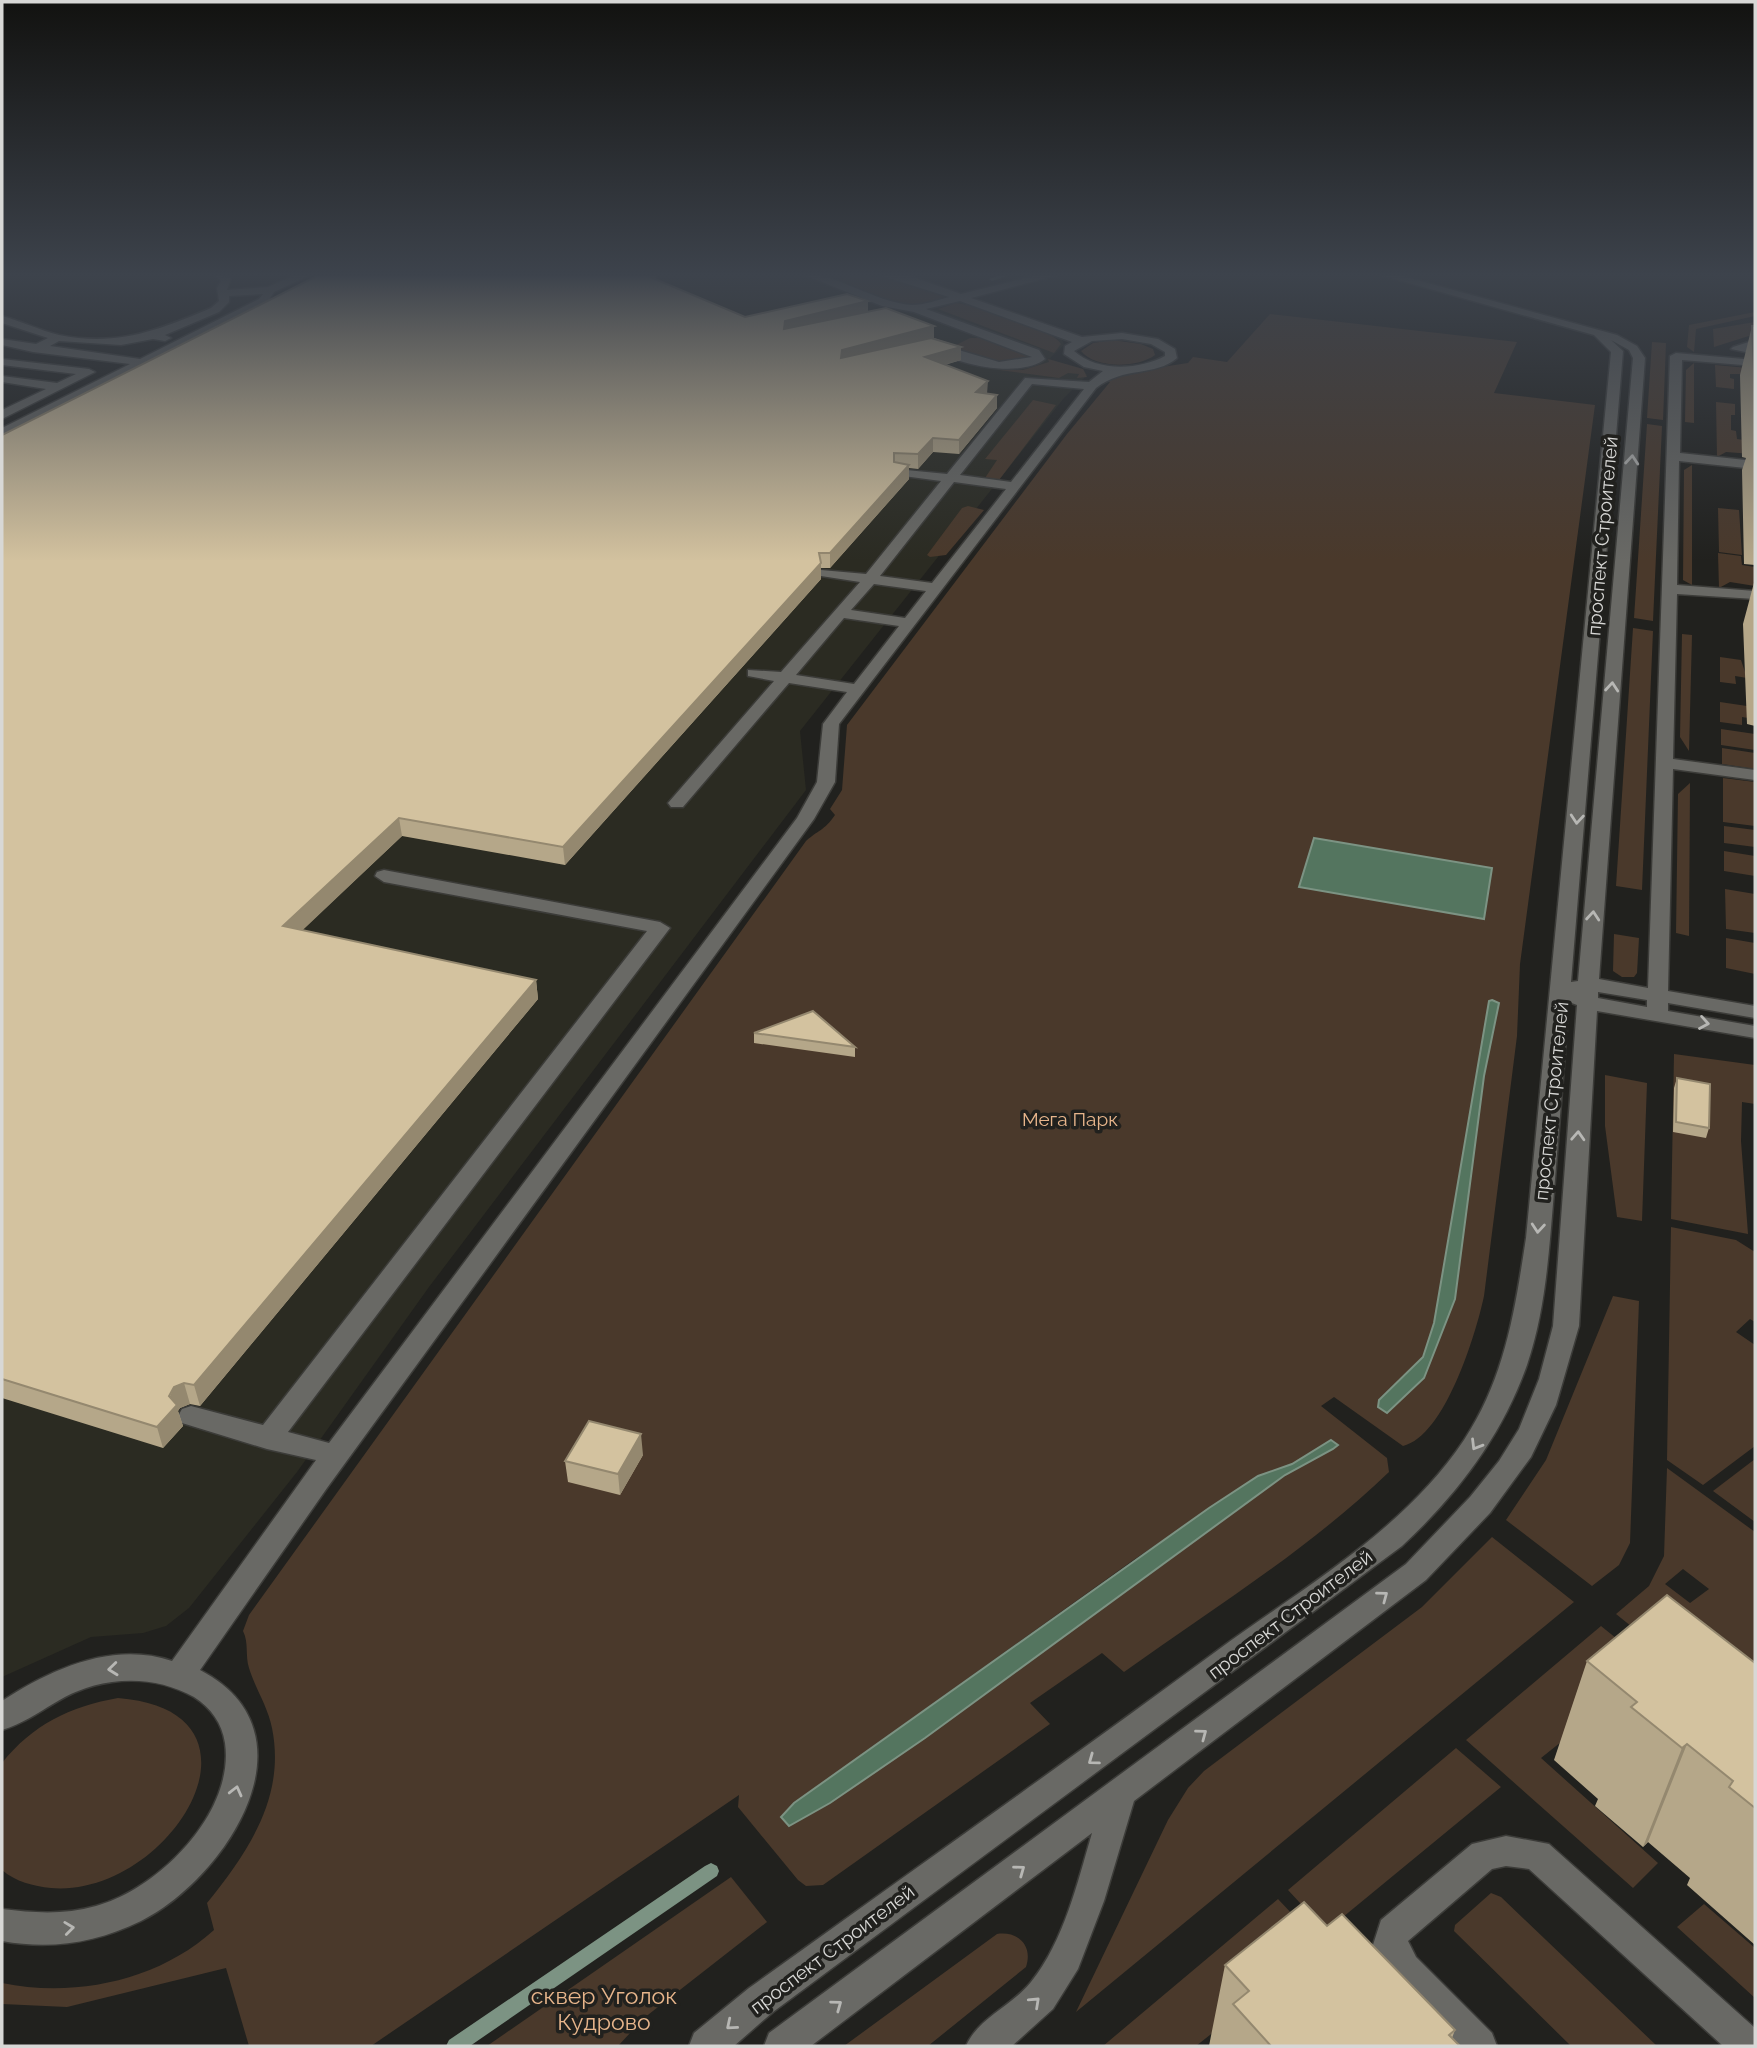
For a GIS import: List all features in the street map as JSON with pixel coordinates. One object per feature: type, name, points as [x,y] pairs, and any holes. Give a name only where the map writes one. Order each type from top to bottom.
[{"type":"street","points":[[2,415],[89,372],[68,370]]},
{"type":"street","points":[[2,433],[126,370]]},
{"type":"street","points":[[1084,370],[1092,377]]},
{"type":"street","points":[[677,803],[870,579],[1029,380],[1092,377],[1127,370]]},
{"type":"street","points":[[180,1674],[336,1455],[805,819],[826,782],[831,724],[1015,486],[1092,377],[1127,370]]},
{"type":"street","name":"проспект Строителей","points":[[782,2046],[1416,1572],[1474,1511],[1507,1469],[1532,1430],[1554,1374],[1566,1326],[1582,1065],[1580,992],[1616,370]]},
{"type":"street","name":"проспект Строителей","points":[[707,2046],[761,2000],[1123,1738],[1392,1538],[1418,1516],[1473,1452],[1493,1415],[1524,1333],[1580,992],[1638,370]]},
{"type":"street","points":[[1657,1005],[1675,370]]},
{"type":"street","points":[[2,379],[59,387]]},
{"type":"street","points":[[1672,456],[1755,465]]},
{"type":"street","points":[[901,472],[1015,486]]},
{"type":"street","points":[[826,573],[936,588]]},
{"type":"street","points":[[1669,589],[1755,595]]},
{"type":"street","points":[[840,613],[909,623]]},
{"type":"street","points":[[754,673],[858,689]]},
{"type":"street","points":[[1664,763],[1755,775]]},
{"type":"street","points":[[267,1439],[660,928],[384,876]]},
{"type":"street","points":[[1580,992],[1657,1005],[1755,1031]]},
{"type":"street","points":[[1657,1005],[1755,1012]]},
{"type":"street","points":[[191,1416],[267,1439],[336,1455]]},
{"type":"street","points":[[2,1717],[43,1690],[90,1672],[138,1667],[180,1674],[213,1692],[235,1722],[243,1758],[234,1800],[212,1842],[176,1880],[129,1910],[77,1928],[26,1931],[2,1925]]},
{"type":"street","points":[[984,2046],[1043,1995],[1060,1967],[1083,1911],[1121,1795]]},
{"type":"street","points":[[1479,2046],[1404,1969],[1389,1948],[1393,1932],[1484,1854],[1506,1851],[1537,1855],[1749,2046]]},
{"type":"shaded area","points":[[161,370],[1083,370],[1087,375],[1064,398],[800,731],[806,790],[429,1287],[297,1472],[189,1608],[166,1626],[143,1633],[91,1637],[2,1677],[2,451]]},
{"type":"shaded area","points":[[1314,838],[1492,868],[1484,919],[1299,887]]},
{"type":"shaded area","points":[[1489,1001],[1499,1003],[1484,1076],[1455,1299],[1424,1378],[1387,1413],[1378,1407],[1379,1400],[1423,1357],[1434,1323]]},
{"type":"shaded area","points":[[1331,1440],[1338,1445],[1285,1475],[925,1738],[830,1803],[789,1826],[781,1817],[794,1803],[1209,1508],[1258,1476],[1292,1464]]},
{"type":"green space","points":[[999,370],[1083,370],[1087,377],[1077,378],[1079,374],[1068,373],[1059,378]]},
{"type":"green space","name":"Мега Парк","points":[[1145,370],[1505,370],[1494,393],[1595,405],[1520,964],[1517,1036],[1484,1296],[1466,1358],[1445,1404],[1432,1424],[1418,1438],[1403,1446],[1334,1397],[1321,1406],[1387,1458],[1389,1472],[1294,1552],[1124,1672],[1102,1653],[1030,1703],[1050,1724],[823,1885],[806,1886],[798,1880],[738,1807],[739,1795],[371,2046],[249,2046],[226,1968],[67,2007],[2,2004],[2,1983],[58,1988],[114,1981],[167,1962],[192,1948],[214,1930],[207,1903],[249,1843],[260,1822],[274,1777],[272,1728],[248,1663],[243,1631],[249,1615],[806,841],[835,815],[830,809],[842,790],[847,725],[1067,434],[1110,382],[1106,381],[1123,373]],"holes":[[[1489,1001],[1498,1003],[1484,1076],[1455,1299],[1424,1378],[1387,1412],[1379,1407],[1379,1399],[1423,1357],[1434,1323]],[[1331,1440],[1337,1445],[1285,1475],[925,1738],[830,1803],[789,1825],[781,1817],[794,1803],[1132,1561],[1258,1476],[1292,1464]]]},
{"type":"green space","points":[[1650,370],[1665,370],[1663,420],[1647,418]]},
{"type":"green space","points":[[1686,370],[1694,370],[1694,423],[1685,422]]},
{"type":"green space","points":[[1715,370],[1748,370],[1747,374],[1730,374],[1730,378],[1734,379],[1734,389],[1716,387]]},
{"type":"green space","points":[[1033,400],[1056,405],[999,480],[985,478],[997,460],[985,459]]},
{"type":"green space","points":[[1716,402],[1735,404],[1735,415],[1731,415],[1731,430],[1736,431],[1737,439],[1751,441],[1752,454],[1726,452],[1717,457]]},
{"type":"green space","points":[[1647,424],[1662,426],[1653,621],[1634,618]]},
{"type":"green space","points":[[1692,465],[1692,585],[1683,580],[1684,470]]},
{"type":"green space","points":[[968,506],[984,510],[946,555],[927,555],[962,508]]},
{"type":"green space","points":[[1718,508],[1739,510],[1742,555],[1719,552]]},
{"type":"green space","points":[[1718,553],[1741,556],[1742,565],[1755,567],[1755,586],[1730,582],[1719,588]]},
{"type":"green space","points":[[1633,628],[1653,631],[1642,890],[1616,886]]},
{"type":"green space","points":[[1682,634],[1692,635],[1689,751],[1680,737]]},
{"type":"green space","points":[[1720,657],[1741,660],[1747,678],[1735,676],[1736,684],[1720,682]]},
{"type":"green space","points":[[1720,702],[1747,706],[1748,718],[1742,717],[1742,725],[1720,722]]},
{"type":"green space","points":[[1721,729],[1755,734],[1755,750],[1721,745]]},
{"type":"green space","points":[[1722,748],[1755,753],[1755,769],[1722,764]]},
{"type":"green space","points":[[1723,778],[1755,782],[1755,826],[1723,822]]},
{"type":"green space","points":[[1690,783],[1689,936],[1676,933],[1678,794]]},
{"type":"green space","points":[[1724,826],[1755,830],[1755,847],[1724,843]]},
{"type":"green space","points":[[1724,851],[1755,856],[1755,876],[1724,871]]},
{"type":"green space","points":[[1725,889],[1755,894],[1755,933],[1726,929]]},
{"type":"green space","points":[[1614,934],[1639,938],[1637,973],[1634,977],[1622,977],[1613,971]]},
{"type":"green space","points":[[1726,938],[1755,943],[1755,974],[1726,968]]},
{"type":"green space","points":[[1674,1054],[1755,1065],[1755,1104],[1742,1102],[1741,1141],[1748,1234],[1671,1219]]},
{"type":"green space","points":[[1605,1075],[1647,1083],[1642,1221],[1617,1217],[1605,1126]]},
{"type":"green space","points":[[1671,1227],[1736,1240],[1755,1252],[1755,1322],[1750,1319],[1736,1332],[1755,1345],[1755,1446],[1703,1485],[1667,1460]]},
{"type":"green space","points":[[1613,1296],[1639,1301],[1630,1543],[1619,1565],[1592,1586],[1506,1520],[1546,1460]]},
{"type":"green space","points":[[1755,1459],[1755,1522],[1713,1491]]},
{"type":"green space","points":[[1667,1468],[1755,1532],[1755,1726],[1616,1614],[1649,1586],[1664,1556]],"holes":[[[1683,1569],[1709,1589],[1690,1603],[1665,1584]]]},
{"type":"green space","points":[[1492,1537],[1574,1602],[1076,2012],[1168,1820],[1188,1788],[1204,1771],[1422,1607]]},
{"type":"green space","points":[[1601,1626],[1755,1750],[1630,1687],[1541,1758],[1658,1863],[1633,1888],[1466,1740]]},
{"type":"green space","points":[[118,1698],[168,1710],[194,1735],[201,1766],[191,1802],[168,1836],[135,1864],[95,1883],[51,1888],[31,1885],[13,1878],[2,1870],[2,1763],[26,1738],[54,1719],[84,1706]]},
{"type":"green space","points":[[1456,1748],[1501,1787],[1326,1931],[1288,1890]]},
{"type":"green space","name":"сквер Уголок Кудрово","points":[[731,1877],[767,1922],[644,2018],[618,2046],[487,2046]]},
{"type":"green space","points":[[1491,1893],[1501,1897],[1657,2046],[1571,2046],[1454,1931],[1455,1925]]},
{"type":"green space","points":[[1278,1899],[1343,1968],[1287,1974],[1196,2046],[1103,2046]]},
{"type":"green space","points":[[1704,1904],[1755,1948],[1755,1998],[1677,1927]]},
{"type":"green space","points":[[997,1934],[1012,1935],[1022,1941],[1028,1953],[1026,1967],[928,2046],[844,2046]]},
{"type":"building","points":[[132,370],[958,370],[988,381],[976,392],[997,395],[959,440],[933,438],[918,454],[894,453],[894,462],[909,465],[830,553],[819,553],[821,563],[563,847],[399,818],[283,926],[536,980],[194,1385],[184,1383],[174,1387],[169,1396],[177,1405],[157,1427],[2,1379],[2,435]]},
{"type":"building","points":[[813,1011],[855,1047],[754,1033]]},
{"type":"building","points":[[1677,1078],[1710,1084],[1709,1128],[1676,1122]]},
{"type":"building","points":[[589,1421],[641,1434],[618,1474],[565,1461]]},
{"type":"building","points":[[1667,1595],[1755,1663],[1755,1808],[1729,1787],[1733,1781],[1687,1744],[1682,1748],[1631,1707],[1637,1702],[1587,1661]]},
{"type":"building","points":[[1304,1902],[1327,1926],[1342,1914],[1455,2030],[1449,2035],[1460,2046],[1271,2046],[1233,2004],[1249,1991],[1225,1965]]},
{"type":"waterway","points":[[455,2046],[711,1871]]}]
